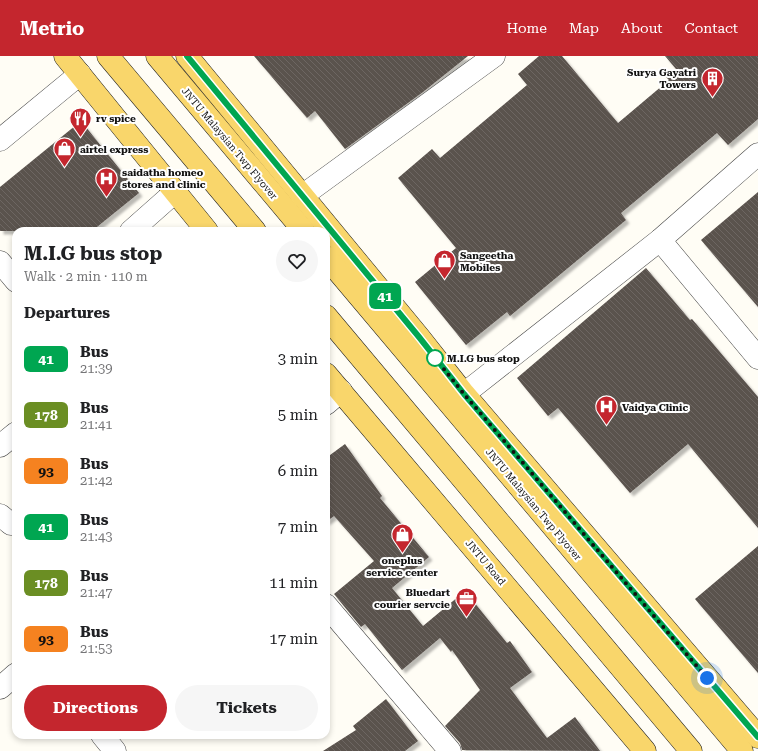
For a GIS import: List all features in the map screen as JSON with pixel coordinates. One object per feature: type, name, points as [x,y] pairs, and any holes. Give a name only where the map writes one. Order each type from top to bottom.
[{"type":"main road","points":[[65,56],[204,227]]},
{"type":"main road","points":[[108,56],[252,227]]},
{"type":"main road","name":"JNTU Malaysian Twp Flyover","points":[[157,56],[301,227]]},
{"type":"main road","points":[[187,56],[328,227]]},
{"type":"main road","points":[[330,230],[464,394],[758,737]]},
{"type":"main road","name":"JNTU Malaysian Twp Flyover","points":[[330,262],[742,751]]},
{"type":"main road","points":[[330,321],[691,751]]},
{"type":"main road","name":"JNTU Road","points":[[330,386],[334,397],[645,751]]},
{"type":"street","points":[[302,196],[494,56]]},
{"type":"street","points":[[0,140],[80,74]]},
{"type":"street","points":[[464,394],[660,240],[758,154]]},
{"type":"street","points":[[136,227],[175,192]]},
{"type":"street","points":[[660,240],[758,358]]},
{"type":"street","points":[[0,262],[12,276]]},
{"type":"street","points":[[0,446],[12,436]]},
{"type":"street","points":[[0,515],[12,524]]},
{"type":"street","points":[[330,610],[450,751]]},
{"type":"street","points":[[0,688],[12,678]]},
{"type":"building","points":[[254,56],[468,56],[423,92],[345,149],[315,111],[307,118]]},
{"type":"building","points":[[539,56],[562,56],[618,123],[669,80],[666,77],[676,69],[665,56],[758,56],[758,119],[728,145],[717,133],[621,213],[626,220],[510,316],[507,312],[466,345],[415,282],[456,248],[398,178],[432,149],[440,158],[527,85],[518,74]]},
{"type":"building","points":[[81,121],[139,193],[97,227],[12,227],[12,231],[0,231],[0,187]]},
{"type":"building","points":[[758,192],[758,307],[701,240]]},
{"type":"building","points":[[646,268],[690,320],[692,319],[758,397],[758,528],[688,444],[630,493],[558,408],[548,416],[517,378]]},
{"type":"building","points":[[345,444],[382,496],[380,498],[429,557],[392,588],[423,626],[465,591],[507,643],[510,641],[532,672],[510,688],[547,738],[575,717],[600,751],[462,750],[460,743],[445,726],[480,690],[452,650],[451,652],[440,638],[402,670],[365,624],[361,627],[334,594],[374,561],[334,516],[330,519],[330,455]]},
{"type":"building","points":[[758,546],[758,673],[695,599]]},
{"type":"building","points":[[386,699],[418,741],[405,751],[323,751],[356,730],[353,726]]},
{"type":"bus line","name":"41","points":[[187,56],[328,227]]},
{"type":"bus line","name":"41","points":[[330,230],[464,394],[758,737]]},
{"type":"place","name":"Surya Gayatri Towers","points":[[712,98]]},
{"type":"place","name":"rv spice","points":[[80,138]]},
{"type":"place","name":"airtel express","points":[[64,168]]},
{"type":"place","name":"saidatha homeo stores and clinic","points":[[106,198]]},
{"type":"place","name":"Sangeetha Mobiles","points":[[444,280]]},
{"type":"place","name":"M.I.G bus stop","points":[[435,358]]},
{"type":"place","name":"Vaidya Clinic","points":[[607,426]]},
{"type":"place","name":"oneplus service center","points":[[402,554]]},
{"type":"place","name":"Bluedart courier servcie","points":[[466,618]]},
{"type":"route","points":[[435,358],[464,394],[707,678]]}]
